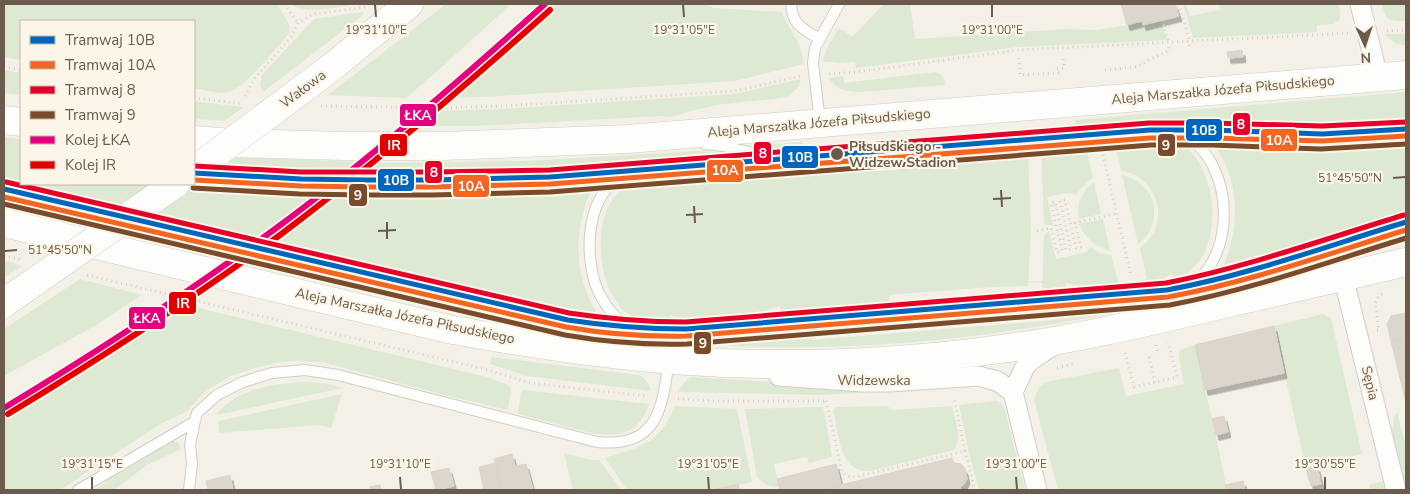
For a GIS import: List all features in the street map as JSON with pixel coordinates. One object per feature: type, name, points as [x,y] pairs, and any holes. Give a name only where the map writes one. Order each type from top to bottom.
[{"type":"main road","name":"Wałowa","points":[[195,169],[332,67],[375,16],[409,4]]},
{"type":"main road","name":"Aleja Marszałka Józefa Piłsudskiego","points":[[195,140],[330,146],[443,146],[667,136],[1406,75]]},
{"type":"main road","points":[[4,120],[20,122]]},
{"type":"main road","points":[[4,303],[175,185]]},
{"type":"main road","name":"Aleja Marszałka Józefa Piłsudskiego","points":[[4,223],[448,329],[555,347],[639,347],[670,359],[732,363],[781,364],[884,360],[1002,349],[1124,328],[1406,262]]},
{"type":"street","points":[[1360,4],[1378,77]]},
{"type":"street","name":"Sępia","points":[[1343,276],[1396,490]]},
{"type":"street","points":[[1037,490],[1013,392],[1025,367],[1031,360],[1063,339]]},
{"type":"street","name":"Widzewska","points":[[732,363],[773,375],[863,382],[978,376],[997,381],[1013,392]]},
{"type":"lane","points":[[791,4],[791,11],[800,27],[820,39]]},
{"type":"lane","points":[[820,123],[813,63],[815,48],[839,4]]},
{"type":"lane","points":[[1406,130],[1322,135],[1167,131],[633,174],[612,183],[599,202],[589,241],[589,254],[595,283],[607,306],[627,328],[639,347],[686,329],[715,325],[1147,290],[1197,283],[1406,220]]},
{"type":"lane","points":[[1167,131],[1189,137],[1199,145],[1208,156],[1214,169],[1222,195],[1224,224],[1218,248],[1209,268],[1197,283]]},
{"type":"lane","points":[[667,136],[723,146],[770,158],[800,160]]},
{"type":"lane","points":[[1147,290],[1210,308]]},
{"type":"lane","points":[[190,490],[192,463],[190,445],[197,413],[217,395],[243,382],[272,373],[305,370],[338,376],[597,442],[614,444],[641,435],[651,426],[658,414],[663,398],[670,359]]},
{"type":"lane","points":[[78,490],[194,422]]},
{"type":"path","points":[[284,4],[298,23]]},
{"type":"path","points":[[1179,4],[1189,39]]},
{"type":"path","points":[[245,96],[254,79],[291,37],[298,23],[313,14],[375,16]]},
{"type":"path","points":[[1162,20],[1168,40]]},
{"type":"path","points":[[1379,31],[1406,30]]},
{"type":"path","points":[[826,74],[856,72],[1018,50],[1352,33]]},
{"type":"path","points":[[1105,70],[1136,67],[1169,50],[1169,46]]},
{"type":"path","points":[[1057,69],[1064,68],[1063,55]]},
{"type":"path","points":[[1019,58],[1020,75],[1060,73]]},
{"type":"path","points":[[4,67],[20,70]]},
{"type":"path","points":[[314,106],[433,108],[501,106],[735,91],[804,76]]},
{"type":"path","points":[[195,98],[247,104]]},
{"type":"path","points":[[1100,145],[1133,282]]},
{"type":"path","points":[[1037,231],[1051,228],[1057,252],[1062,251],[1051,203],[1056,202],[1066,250],[1071,249],[1060,201],[1065,200],[1076,248],[1081,247],[1075,223],[1117,213]]},
{"type":"path","points":[[1125,352],[1134,387],[1177,377],[1168,342]]},
{"type":"path","points":[[1156,345],[1158,355]]},
{"type":"path","points":[[1149,357],[1155,382]]},
{"type":"path","points":[[954,394],[975,490]]},
{"type":"path","points":[[826,402],[842,471],[851,477],[965,451]]},
{"type":"green space","points":[[4,4],[278,4],[290,27],[289,34],[269,57],[243,84],[229,92],[212,92],[195,88],[195,20],[20,20],[20,60],[4,57]]},
{"type":"green space","points":[[291,4],[358,4],[314,10],[298,8]]},
{"type":"green space","points":[[446,4],[511,4],[406,98],[328,95]]},
{"type":"green space","points":[[557,4],[705,4],[714,8],[782,12],[801,50],[804,64],[735,81],[453,98]]},
{"type":"green space","points":[[884,4],[910,4],[915,39],[1067,29],[1097,30],[1142,21],[1143,25],[1161,20],[1167,40],[1018,47],[856,68],[855,62],[822,61],[837,30],[843,30],[852,37]]},
{"type":"green space","points":[[1183,4],[1186,4],[1190,16],[1220,10],[1219,4],[1339,4],[1340,19],[1334,24],[1317,25],[1317,32],[1193,38]]},
{"type":"green space","points":[[1382,4],[1406,4],[1406,21],[1389,19],[1385,14]]},
{"type":"green space","points":[[364,12],[363,15],[263,92],[260,85],[262,75],[314,19]]},
{"type":"green space","points":[[1384,34],[1406,34],[1406,46],[1395,43]]},
{"type":"green space","points":[[4,70],[20,73],[20,95],[4,93]]},
{"type":"green space","points":[[935,72],[943,76],[945,85],[852,92],[839,88],[829,78],[843,76],[844,83]]},
{"type":"green space","points":[[801,79],[799,86],[788,96],[723,104],[676,116],[475,126],[424,126],[441,111],[735,94]]},
{"type":"green space","points":[[1406,92],[1406,125],[1318,130],[1204,125],[1076,130],[1075,120]]},
{"type":"green space","points":[[195,101],[244,107],[224,121],[197,119],[196,122]]},
{"type":"green space","points":[[4,137],[20,139],[20,185],[195,185],[195,155],[380,163],[527,161],[700,151],[729,153],[745,158],[599,169],[600,177],[588,197],[582,216],[578,248],[582,278],[587,293],[603,322],[601,330],[611,331],[609,336],[553,330],[462,315],[4,205]]},
{"type":"green space","points":[[1165,137],[1179,142],[1191,152],[1200,164],[1207,179],[1211,195],[1211,228],[1208,244],[1200,261],[1176,281],[1171,274],[1149,285],[1094,289],[1066,283],[1064,292],[1042,294],[1044,235],[1049,231],[1056,259],[1086,252],[1091,247],[1100,253],[1111,255],[1119,285],[1147,279],[1140,248],[1155,230],[1158,221],[1158,211],[1153,192],[1147,184],[1131,173],[1121,171],[1114,141],[1086,148],[1093,177],[1081,188],[1077,195],[1067,193],[1047,197],[1053,225],[1045,225],[1041,145],[1052,145],[1055,152],[1081,143],[1138,138],[1160,146]]},
{"type":"green space","points":[[1406,137],[1406,214],[1221,271],[1228,255],[1232,238],[1235,202],[1227,167],[1207,138],[1317,142]]},
{"type":"green space","points":[[803,142],[804,154],[769,150],[758,146]]},
{"type":"green space","points":[[1028,153],[1031,232],[1028,286],[889,295],[889,307],[784,315],[779,306],[743,318],[692,322],[670,315],[668,325],[662,325],[642,321],[628,314],[618,303],[604,273],[601,256],[603,221],[609,206],[617,194],[630,184],[640,181],[655,178],[659,185],[674,176],[739,171],[770,176],[771,167],[882,158],[883,167],[985,159]]},
{"type":"green space","points":[[1122,175],[1132,178],[1141,184],[1147,190],[1154,206],[1153,223],[1150,231],[1138,244]]},
{"type":"green space","points":[[1094,182],[1101,214],[1079,219],[1078,208],[1081,198],[1086,189]]},
{"type":"green space","points":[[1103,219],[1110,251],[1099,247],[1091,241],[1079,224]]},
{"type":"green space","points":[[1406,227],[1406,242],[1212,286],[1261,272]]},
{"type":"green space","points":[[4,260],[22,266],[4,278]]},
{"type":"green space","points":[[80,279],[142,295],[96,325],[4,376],[4,329]]},
{"type":"green space","points":[[1117,299],[1155,301],[1125,311],[1029,328],[903,343],[861,346],[776,347],[727,346],[678,341],[705,333],[706,335],[718,334],[719,331],[810,324],[812,340],[1054,320],[1118,309]]},
{"type":"green space","points":[[186,305],[487,377],[508,385],[511,389],[508,410],[322,362],[280,362],[231,376],[207,390],[186,412],[162,423],[60,490],[4,490],[4,419],[142,335]]},
{"type":"green space","points":[[1323,314],[1331,318],[1362,454],[1306,469],[1274,326]]},
{"type":"green space","points":[[1195,345],[1227,490],[1058,490],[1034,400],[1039,387],[1046,382],[1119,368],[1126,396],[1184,384],[1179,356],[1180,350]]},
{"type":"green space","points":[[492,357],[639,375],[647,382],[651,391],[527,376],[490,364]]},
{"type":"green space","points":[[690,377],[889,389],[887,392],[818,395],[678,392]]},
{"type":"green space","points":[[311,382],[343,388],[216,415],[236,398],[259,388]]},
{"type":"green space","points":[[523,390],[649,404],[643,418],[635,427],[625,432],[602,434],[518,414],[521,392]]},
{"type":"green space","points":[[342,394],[331,428],[318,425],[219,433],[218,421]]},
{"type":"green space","points":[[996,401],[1001,403],[1005,410],[1025,490],[979,490],[959,405]]},
{"type":"green space","points":[[674,406],[737,409],[752,482],[713,490],[627,490],[605,458],[639,447],[655,437],[662,429]]},
{"type":"green space","points":[[887,406],[893,410],[952,406],[958,434],[957,445],[954,450],[871,471],[860,470],[852,466],[842,450],[833,410],[836,407]]},
{"type":"green space","points":[[823,407],[832,457],[809,463],[807,457],[774,464],[779,487],[764,484],[757,477],[745,409]]},
{"type":"green space","points":[[1397,412],[1406,447],[1406,489],[1392,431],[1394,417]]},
{"type":"green space","points":[[166,442],[178,442],[181,449],[147,465],[114,490],[92,490],[98,488],[120,469]]},
{"type":"green space","points":[[564,453],[590,460],[599,460],[621,490],[573,490]]},
{"type":"green space","points":[[1383,481],[1385,490],[1370,490],[1369,485]]},
{"type":"building","points":[[1121,4],[1175,4],[1179,16],[1143,25],[1142,21],[1127,25]]},
{"type":"building","points":[[1242,50],[1243,57],[1228,58],[1227,52]]},
{"type":"building","points":[[1406,313],[1406,337],[1391,341],[1387,324],[1391,316]]},
{"type":"building","points":[[1274,326],[1284,373],[1205,390],[1195,345]]},
{"type":"building","points":[[1406,337],[1406,398],[1405,399],[1391,341]]},
{"type":"building","points":[[1224,416],[1228,432],[1216,435],[1212,419]]},
{"type":"building","points":[[512,454],[515,466],[526,464],[533,490],[502,490],[494,459]]},
{"type":"building","points":[[952,458],[954,463],[961,464],[965,469],[967,479],[960,487],[961,490],[860,490],[857,481]]},
{"type":"building","points":[[495,463],[502,490],[484,490],[479,467]]},
{"type":"building","points":[[836,464],[841,485],[822,490],[780,490],[777,479]]},
{"type":"building","points":[[1317,466],[1321,484],[1311,486],[1306,469]]},
{"type":"building","points":[[449,468],[454,486],[436,490],[431,472]]},
{"type":"building","points":[[230,475],[233,490],[208,490],[206,481]]},
{"type":"building","points":[[857,481],[860,490],[822,490],[845,484]]},
{"type":"building","points":[[1243,481],[1245,490],[1227,490],[1225,485]]},
{"type":"building","points":[[738,484],[739,490],[713,490]]},
{"type":"building","points":[[380,485],[381,490],[370,490],[370,487]]},
{"type":"tram line","name":"8","points":[[195,166],[301,172],[550,170],[1149,123],[1322,126],[1406,122]]},
{"type":"tram line","name":"10B","points":[[195,173],[301,179],[366,180],[550,177],[1150,130],[1322,134],[1406,129]]},
{"type":"tram line","points":[[710,165],[729,165],[810,176],[924,168],[1019,160],[1083,138],[1107,133]]},
{"type":"tram line","points":[[1116,133],[1150,136],[1170,145],[1185,159],[1197,175],[1204,194],[1206,214],[1203,234],[1195,253],[1182,270],[1170,280],[1157,286],[1127,294]]},
{"type":"tram line","name":"10A","points":[[195,180],[301,186],[366,187],[550,184],[1150,138],[1322,141],[1406,136]]},
{"type":"tram line","name":"9","points":[[193,188],[300,194],[366,195],[550,192],[1151,145],[1321,149],[1406,144]]},
{"type":"tram line","points":[[704,166],[670,174],[642,195],[630,214],[624,235],[624,257],[630,278],[641,298],[657,313],[678,324],[713,327]]},
{"type":"tram line","name":"8","points":[[6,182],[569,313],[628,320],[671,322],[1166,283],[1256,261],[1404,215]]},
{"type":"tram line","name":"10B","points":[[4,189],[568,320],[627,327],[671,329],[1167,290],[1258,268],[1406,222]]},
{"type":"tram line","name":"10A","points":[[4,197],[566,327],[656,336],[687,336],[1168,297],[1259,276],[1406,230]]},
{"type":"tram line","name":"9","points":[[4,204],[565,335],[610,341],[656,344],[687,344],[1170,305],[1260,284],[1406,238]]},
{"type":"tram line","points":[[723,326],[749,321],[826,297],[969,284],[1017,281],[1042,282],[1093,294],[1120,294]]},
{"type":"rail line","name":"ŁKA","points":[[4,408],[142,322],[275,229],[413,120],[545,4]]},
{"type":"rail line","name":"IR","points":[[8,414],[146,328],[280,235],[418,126],[550,10]]},
{"type":"place","name":"Piłsudskiego - Widzew Stadion","points":[[837,154]]}]
